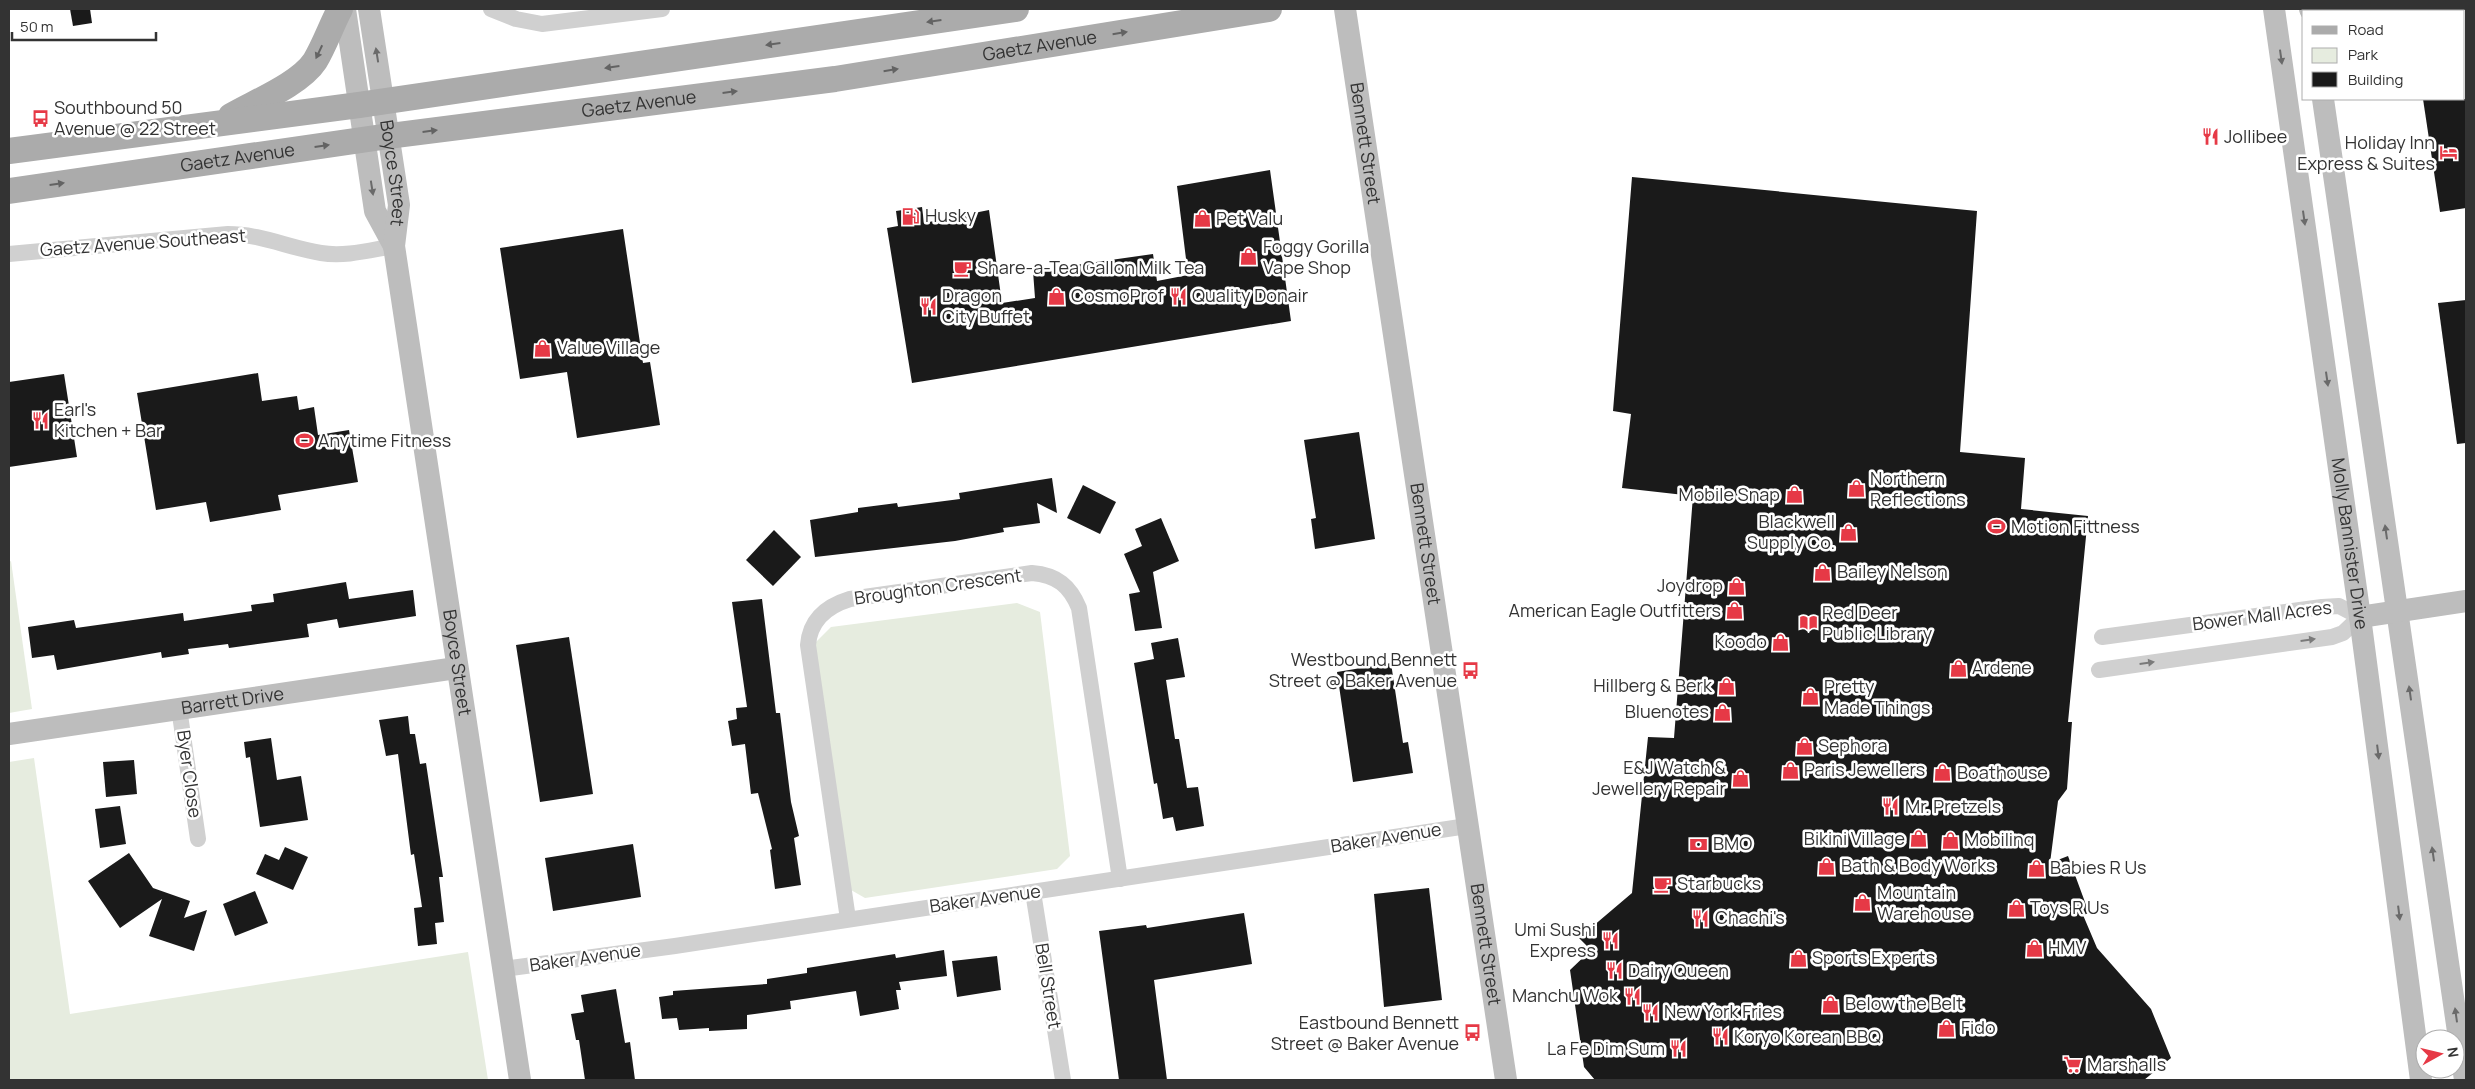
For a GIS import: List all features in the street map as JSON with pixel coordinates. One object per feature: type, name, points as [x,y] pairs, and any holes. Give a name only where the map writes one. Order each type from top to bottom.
[{"type":"main road","points":[[220,123],[292,82],[304,73],[314,62],[340,9]]},
{"type":"main road","name":"Gaetz Avenue","points":[[9,151],[371,103],[1016,9]]},
{"type":"main road","name":"Gaetz Avenue","points":[[9,191],[376,138],[835,79],[1269,9]]},
{"type":"street","points":[[345,9],[371,103]]},
{"type":"street","points":[[369,9],[371,103]]},
{"type":"street","points":[[491,9],[516,19],[542,24],[662,9]]},
{"type":"street","name":"Bennett Street","points":[[1346,9],[1506,1080]]},
{"type":"street","name":"Molly Bannister Drive","points":[[2274,9],[2360,616],[2421,1080]]},
{"type":"street","points":[[2324,100],[2465,1080]]},
{"type":"street","name":"Boyce Street","points":[[371,103],[376,138],[375,211],[394,246],[456,668],[520,1080]]},
{"type":"street","name":"Gaetz Avenue Southeast","points":[[9,254],[228,234],[254,235],[303,249],[333,254],[394,246]]},
{"type":"street","name":"Broughton Crescent","points":[[848,919],[808,645],[816,620],[830,607],[850,599],[1032,573],[1047,574],[1069,588],[1079,608],[1120,879]]},
{"type":"street","points":[[2360,616],[2466,601]]},
{"type":"street","name":"Bower Mall Acres","points":[[2099,670],[2332,637],[2343,633],[2360,616],[2339,606],[2322,607],[2102,637]]},
{"type":"street","name":"Barrett Drive","points":[[9,734],[456,668]]},
{"type":"street","name":"Byer Close","points":[[179,708],[198,839]]},
{"type":"street","name":"Baker Avenue","points":[[503,969],[1034,892],[1467,826]]},
{"type":"street","name":"Bell Street","points":[[1034,892],[1063,1080]]},
{"type":"green space","points":[[11,561],[32,709],[9,713],[9,562]]},
{"type":"green space","points":[[1017,603],[1040,612],[1070,856],[1057,869],[865,898],[844,886],[809,649],[831,627]]},
{"type":"green space","points":[[34,758],[70,1014],[468,952],[488,1080],[9,1080],[9,762]]},
{"type":"building","points":[[70,9],[90,9],[92,23],[73,26]]},
{"type":"building","name":"Holiday Inn Express & Suites","points":[[2466,99],[2466,208],[2440,212],[2423,100]]},
{"type":"building","points":[[1270,170],[1291,321],[912,383],[887,228],[898,226],[896,211],[922,207],[924,223],[989,210],[1002,303],[1035,298],[1033,271],[1153,254],[1157,281],[1188,275],[1177,186]]},
{"type":"building","points":[[1632,177],[1977,211],[1960,452],[2025,458],[2021,509],[2088,516],[2068,722],[2072,722],[2067,789],[2058,801],[2050,863],[2068,856],[2089,913],[2083,915],[2097,948],[2151,1009],[2171,1058],[2144,1080],[1595,1080],[1584,1067],[1570,970],[1591,950],[1579,938],[1632,893],[1648,737],[1674,738],[1693,496],[1622,488],[1631,414],[1613,411]]},
{"type":"building","points":[[623,229],[643,363],[650,362],[660,425],[577,438],[567,372],[520,379],[500,248]]},
{"type":"building","points":[[2466,300],[2466,443],[2457,444],[2438,303]]},
{"type":"building","points":[[258,373],[262,401],[297,396],[299,410],[314,407],[318,435],[349,430],[358,482],[278,495],[281,510],[210,522],[206,502],[156,510],[137,393]]},
{"type":"building","name":"Earl's Kitchen + Bar","points":[[64,374],[77,457],[9,467],[9,382]]},
{"type":"building","points":[[1359,432],[1375,539],[1315,549],[1311,519],[1316,518],[1304,440]]},
{"type":"building","points":[[1052,478],[1057,513],[1037,503],[1040,523],[1003,528],[1004,532],[955,541],[815,557],[810,520],[858,512],[858,508],[897,503],[898,507],[960,499],[959,493]]},
{"type":"building","points":[[1083,485],[1116,502],[1100,534],[1067,518]]},
{"type":"building","points":[[1161,518],[1179,561],[1153,572],[1162,628],[1135,631],[1129,594],[1140,592],[1124,554],[1142,546],[1135,529]]},
{"type":"building","points":[[774,530],[801,557],[773,586],[746,560]]},
{"type":"building","points":[[346,582],[349,599],[413,590],[416,616],[339,628],[337,619],[307,624],[309,637],[229,648],[228,644],[188,649],[189,654],[162,658],[161,652],[57,670],[54,655],[32,658],[28,627],[74,620],[76,628],[183,613],[184,621],[252,611],[251,605],[274,602],[273,594]]},
{"type":"building","points":[[762,599],[776,713],[780,713],[791,802],[799,836],[794,838],[801,885],[775,889],[770,850],[772,849],[758,793],[751,794],[745,744],[732,746],[728,721],[737,719],[736,708],[747,707],[732,602]]},
{"type":"building","points":[[569,637],[593,794],[540,802],[516,645]]},
{"type":"building","points":[[1178,638],[1185,677],[1166,680],[1175,739],[1179,739],[1187,788],[1198,787],[1204,826],[1176,831],[1173,817],[1163,819],[1157,783],[1154,784],[1134,663],[1154,659],[1151,643]]},
{"type":"building","points":[[1391,663],[1403,743],[1408,742],[1413,773],[1353,782],[1337,672]]},
{"type":"building","points":[[408,716],[410,734],[415,734],[420,764],[426,763],[443,877],[439,877],[444,922],[435,923],[437,944],[418,946],[414,908],[422,907],[414,854],[411,855],[398,754],[386,756],[379,720]]},
{"type":"building","points":[[271,738],[277,780],[301,776],[308,820],[260,827],[250,757],[246,758],[244,742]]},
{"type":"building","points":[[134,760],[137,794],[106,797],[103,762]]},
{"type":"building","points":[[120,806],[126,844],[100,848],[95,809]]},
{"type":"building","points":[[633,844],[641,897],[553,911],[545,858]]},
{"type":"building","points":[[285,847],[308,857],[293,890],[256,874],[265,854],[279,860]]},
{"type":"building","points":[[129,853],[153,888],[190,901],[184,918],[207,910],[194,951],[149,936],[162,899],[120,928],[88,881]]},
{"type":"building","points":[[1429,888],[1442,1000],[1384,1007],[1374,894]]},
{"type":"building","points":[[255,891],[268,923],[235,936],[223,904]]},
{"type":"building","points":[[1244,913],[1252,964],[1154,980],[1167,1080],[1119,1080],[1099,931],[1146,925],[1147,928]]},
{"type":"building","points":[[944,950],[947,976],[899,982],[901,990],[896,990],[899,1009],[860,1016],[856,991],[790,1001],[791,1009],[747,1015],[747,1029],[709,1031],[709,1028],[679,1030],[677,1018],[662,1019],[659,997],[673,995],[673,991],[767,984],[767,979],[807,973],[807,968],[895,954],[896,958]]},
{"type":"building","points":[[997,956],[1001,990],[957,997],[952,961]]},
{"type":"building","points":[[616,989],[625,1043],[630,1042],[635,1080],[585,1080],[579,1040],[576,1040],[571,1014],[584,1012],[581,995]]},
{"type":"place","name":"Southbound 50 Avenue @ 22 Street","points":[[40,118]]},
{"type":"place","name":"Jollibee","points":[[2210,137]]},
{"type":"place","name":"Holiday Inn Express & Suites","points":[[2449,153]]},
{"type":"place","name":"Husky","points":[[911,216]]},
{"type":"place","name":"Pet Valu","points":[[1202,219]]},
{"type":"place","name":"Foggy Gorilla Vape Shop","points":[[1249,257]]},
{"type":"place","name":"Share-a-Tea Gallon Milk Tea","points":[[963,268]]},
{"type":"place","name":"CosmoProf","points":[[1057,296]]},
{"type":"place","name":"Quality Donair","points":[[1178,296]]},
{"type":"place","name":"Dragon City Buffet","points":[[928,306]]},
{"type":"place","name":"Value Village","points":[[543,348]]},
{"type":"place","name":"Earl's Kitchen + Bar","points":[[40,420]]},
{"type":"place","name":"Anytime Fitness","points":[[304,441]]},
{"type":"place","name":"Northern Reflections","points":[[1856,489]]},
{"type":"place","name":"Mobile Snap","points":[[1794,495]]},
{"type":"place","name":"Motion Fittness","points":[[1997,527]]},
{"type":"place","name":"Blackwell Supply Co.","points":[[1849,532]]},
{"type":"place","name":"Bailey Nelson","points":[[1823,572]]},
{"type":"place","name":"Joydrop","points":[[1737,586]]},
{"type":"place","name":"American Eagle Outfitters","points":[[1735,611]]},
{"type":"place","name":"Red Deer Public Library","points":[[1808,623]]},
{"type":"place","name":"Koodo","points":[[1781,642]]},
{"type":"place","name":"Ardene","points":[[1958,668]]},
{"type":"place","name":"Westbound Bennett Street @ Baker Avenue","points":[[1471,670]]},
{"type":"place","name":"Hillberg & Berk","points":[[1726,686]]},
{"type":"place","name":"Pretty Made Things","points":[[1810,697]]},
{"type":"place","name":"Bluenotes","points":[[1723,712]]},
{"type":"place","name":"Sephora","points":[[1804,746]]},
{"type":"place","name":"Paris Jewellers","points":[[1790,770]]},
{"type":"place","name":"Boathouse","points":[[1943,773]]},
{"type":"place","name":"E&J Watch & Jewellery Repair","points":[[1740,778]]},
{"type":"place","name":"Mr. Pretzels","points":[[1891,807]]},
{"type":"place","name":"Bikini Village","points":[[1919,839]]},
{"type":"place","name":"Mobilinq","points":[[1950,840]]},
{"type":"place","name":"BMO","points":[[1699,844]]},
{"type":"place","name":"Bath & Body Works","points":[[1827,866]]},
{"type":"place","name":"Babies R Us","points":[[2036,868]]},
{"type":"place","name":"Starbucks","points":[[1663,884]]},
{"type":"place","name":"Mountain Warehouse","points":[[1863,903]]},
{"type":"place","name":"Toys R Us","points":[[2016,908]]},
{"type":"place","name":"Chachi's","points":[[1701,918]]},
{"type":"place","name":"Umi Sushi Express","points":[[1610,940]]},
{"type":"place","name":"HMV","points":[[2034,948]]},
{"type":"place","name":"Sports Experts","points":[[1798,958]]},
{"type":"place","name":"Dairy Queen","points":[[1614,971]]},
{"type":"place","name":"Manchu Wok","points":[[1632,996]]},
{"type":"place","name":"Below the Belt","points":[[1831,1004]]},
{"type":"place","name":"New York Fries","points":[[1650,1012]]},
{"type":"place","name":"Fido","points":[[1947,1028]]},
{"type":"place","name":"Eastbound Bennett Street @ Baker Avenue","points":[[1473,1033]]},
{"type":"place","name":"Koryo Korean BBQ","points":[[1720,1037]]},
{"type":"place","name":"La Fe Dim Sum","points":[[1679,1049]]},
{"type":"place","name":"Marshalls","points":[[2073,1065]]}]
